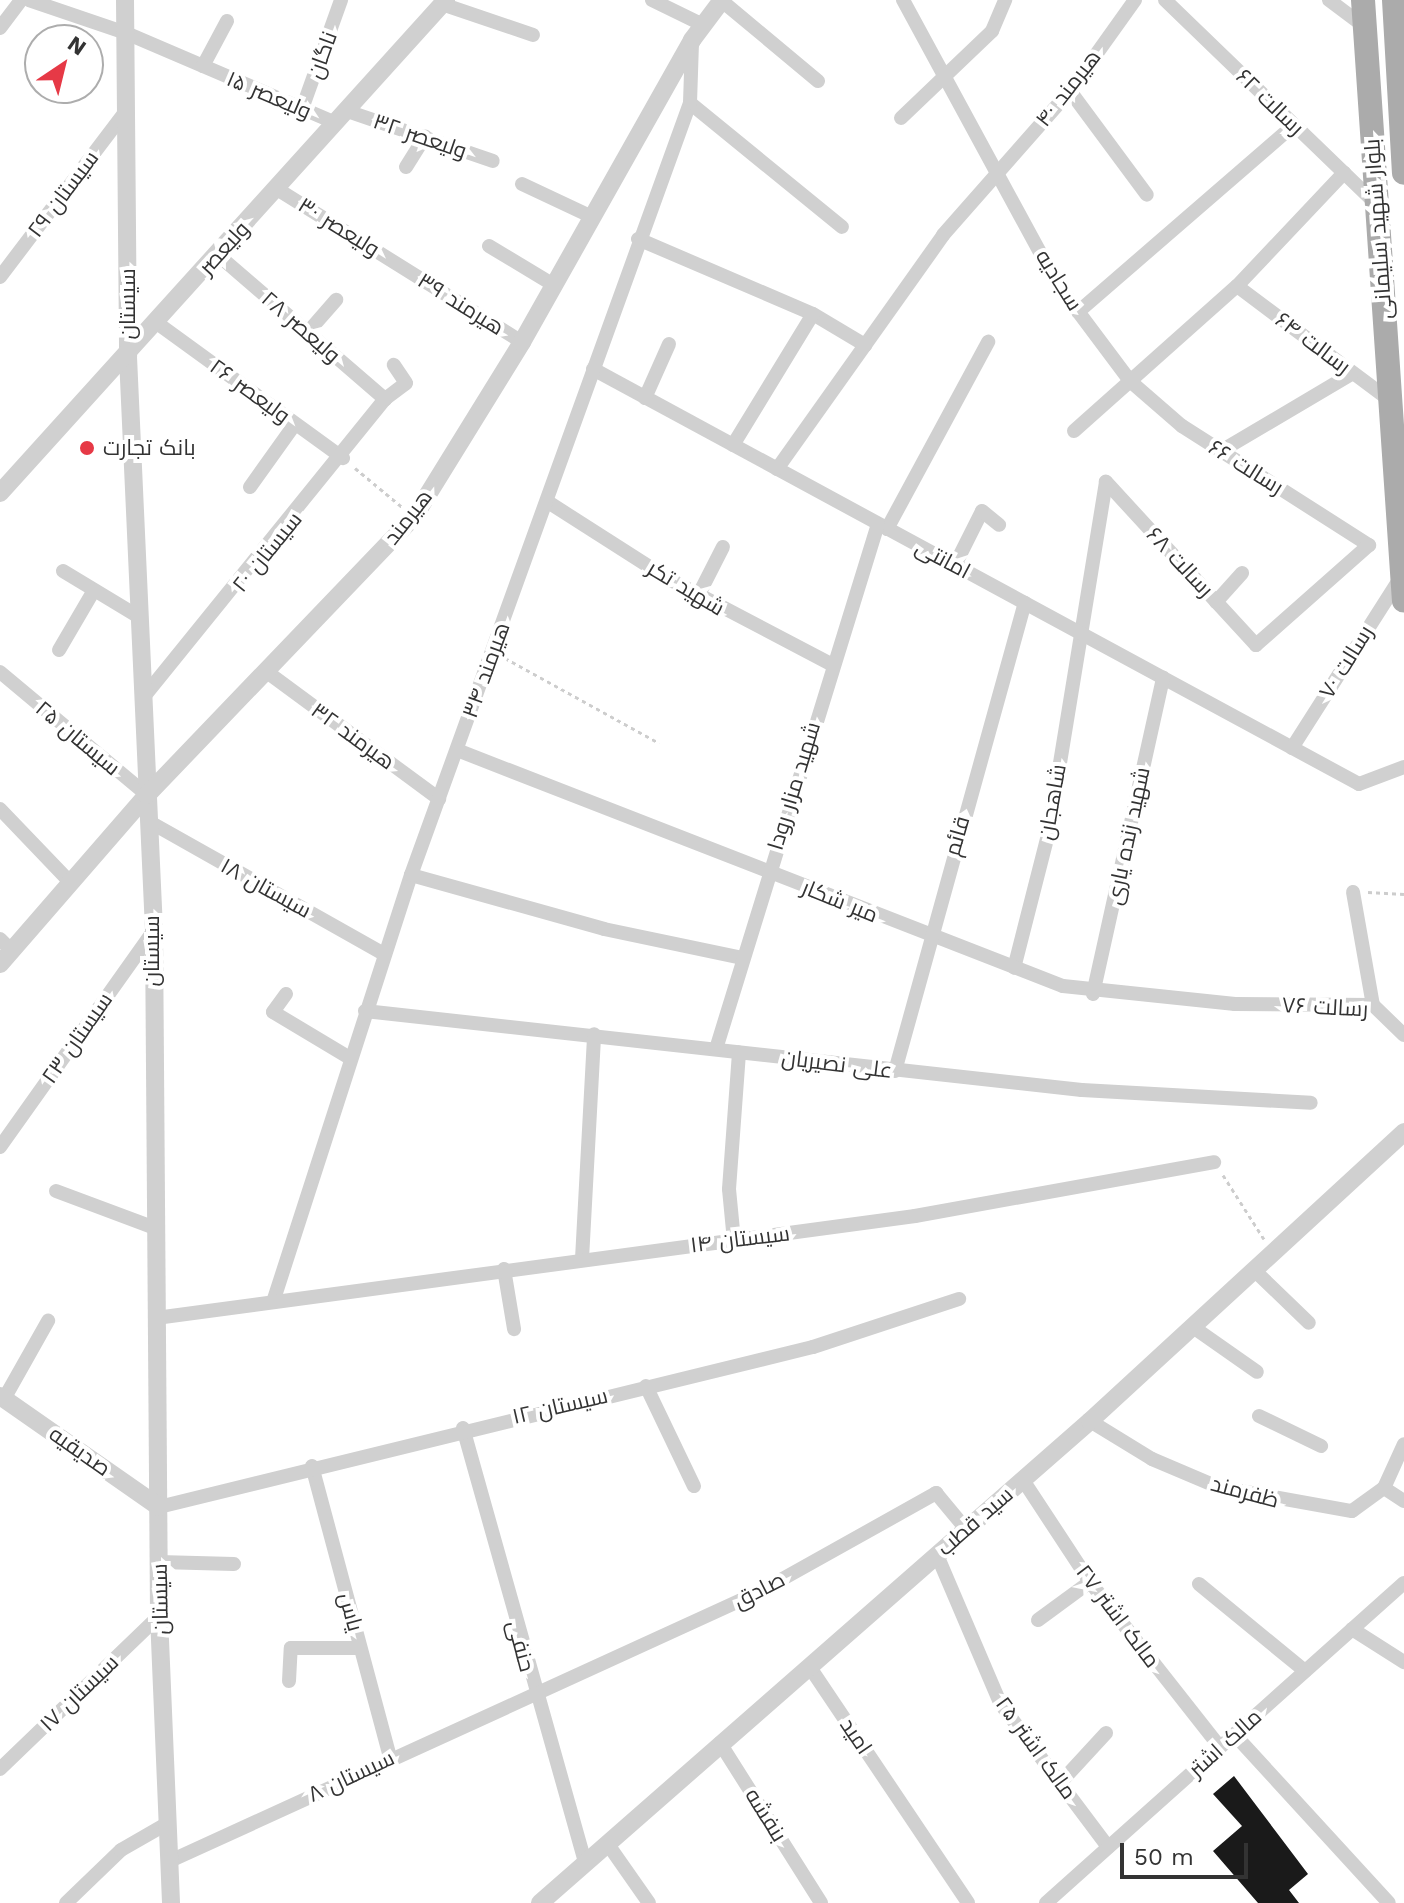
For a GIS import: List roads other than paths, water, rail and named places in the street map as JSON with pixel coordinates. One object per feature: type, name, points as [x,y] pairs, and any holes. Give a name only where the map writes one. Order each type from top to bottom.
[{"type":"main road","name":"بلوار شهید سلیمانی","points":[[1363,0],[1402,589]]},
{"type":"main road","name":"بلوار شهید سلیمانی","points":[[1394,0],[1404,173]]},
{"type":"street","points":[[0,28],[21,0]]},
{"type":"street","name":"ولیعصر ۱۵","points":[[29,0],[126,33],[302,109],[342,117]]},
{"type":"street","name":"سیستان","points":[[125,0],[128,357],[154,930],[159,1616],[171,1903]]},
{"type":"street","name":"ناگان","points":[[302,109],[341,0]]},
{"type":"street","points":[[652,0],[697,33]]},
{"type":"street","points":[[722,0],[818,81]]},
{"type":"street","name":"هیرمند","points":[[4,951],[71,883],[147,795],[414,517],[522,342],[697,33],[722,0]]},
{"type":"street","name":"سجادیه","points":[[903,0],[1078,312],[1130,381]]},
{"type":"street","points":[[901,118],[992,31],[1005,0]]},
{"type":"street","name":"هیرمند ۴۰","points":[[777,469],[943,235],[1070,91],[1135,0]]},
{"type":"street","name":"رسالت ۶۲","points":[[1165,0],[1376,204]]},
{"type":"street","points":[[1329,0],[1365,27]]},
{"type":"street","points":[[444,2],[533,35]]},
{"type":"street","name":"ولیعصر","points":[[0,493],[128,357],[444,2]]},
{"type":"street","points":[[203,66],[227,21]]},
{"type":"street","name":"هیرمند ۳۴","points":[[274,1299],[411,875],[548,502],[638,239],[690,103],[697,33]]},
{"type":"street","points":[[1070,91],[1147,195]]},
{"type":"street","points":[[690,103],[842,227]]},
{"type":"street","name":"سیستان ۲۹","points":[[0,277],[126,111]]},
{"type":"street","name":"ولیعصر ۳۲","points":[[342,117],[425,137],[493,161]]},
{"type":"street","points":[[1078,312],[1294,125]]},
{"type":"street","points":[[406,167],[425,137]]},
{"type":"street","points":[[1074,431],[1237,286],[1344,173]]},
{"type":"street","points":[[522,184],[592,217]]},
{"type":"street","name":"ولیعصر ۳۰","points":[[277,189],[400,266]]},
{"type":"street","points":[[638,239],[813,314],[865,345]]},
{"type":"street","points":[[489,246],[554,285]]},
{"type":"street","name":"ولیعصر ۲۸","points":[[218,255],[385,399]]},
{"type":"street","name":"هیرمند ۳۹","points":[[400,266],[522,342]]},
{"type":"street","name":"رسالت ۶۴","points":[[1237,286],[1388,399]]},
{"type":"street","points":[[308,332],[336,300]]},
{"type":"street","points":[[733,445],[813,314]]},
{"type":"street","name":"ولیعصر ۲۶","points":[[157,323],[343,458]]},
{"type":"street","name":"شهید مزار رودا","points":[[716,1049],[831,664],[883,526],[988,342]]},
{"type":"street","points":[[645,398],[669,344]]},
{"type":"street","name":"سیستان ۲۰","points":[[142,699],[343,458],[385,399],[406,383],[394,365]]},
{"type":"street","name":"امانتی","points":[[593,369],[1359,784],[1404,767]]},
{"type":"street","points":[[1221,451],[1353,373]]},
{"type":"street","name":"رسالت ۶۶","points":[[1130,381],[1221,451],[1369,545]]},
{"type":"street","points":[[250,487],[295,424]]},
{"type":"street","name":"رسالت ۶۸","points":[[1080,633],[1106,482],[1256,645],[1369,545]]},
{"type":"street","name":"شهید تکر","points":[[548,502],[698,596],[831,664]]},
{"type":"street","points":[[955,565],[982,511],[999,525]]},
{"type":"street","points":[[698,596],[723,547]]},
{"type":"street","points":[[63,571],[139,617]]},
{"type":"street","points":[[1216,602],[1242,573]]},
{"type":"street","name":"رسالت ۷۰","points":[[1292,748],[1402,589]]},
{"type":"street","points":[[59,650],[94,590]]},
{"type":"street","name":"قائم","points":[[895,1071],[928,935],[1025,603]]},
{"type":"street","name":"شاهجان","points":[[1014,968],[1049,831],[1080,633]]},
{"type":"street","name":"هیرمند ۳۲","points":[[267,672],[439,799]]},
{"type":"street","name":"سیستان ۲۵","points":[[5,677],[147,795]]},
{"type":"street","name":"شهید زنده یاری","points":[[1093,994],[1163,678]]},
{"type":"street","name":"میر شکار","points":[[457,750],[1014,968],[1093,994],[1235,1004]]},
{"type":"street","points":[[0,809],[71,883]]},
{"type":"street","name":"سیستان ۱۸","points":[[148,821],[384,954]]},
{"type":"street","points":[[411,875],[604,929],[743,958]]},
{"type":"street","points":[[1353,892],[1373,1005]]},
{"type":"street","name":"سیستان ۲۳","points":[[0,1147],[154,930]]},
{"type":"street","points":[[286,994],[273,1012],[350,1058]]},
{"type":"street","name":"رسالت ۷۶","points":[[1235,1004],[1373,1005],[1404,1035]]},
{"type":"street","name":"علی نصیریان","points":[[365,1011],[1082,1090],[1311,1103]]},
{"type":"street","points":[[582,1259],[594,1034]]},
{"type":"street","points":[[734,1241],[729,1189],[739,1052]]},
{"type":"street","name":"سید قطب","points":[[540,1903],[1090,1421],[1404,1132]]},
{"type":"street","name":"سیستان ۱۴","points":[[156,1318],[274,1299],[734,1241],[1214,1162]]},
{"type":"street","points":[[56,1191],[155,1228]]},
{"type":"street","points":[[504,1269],[514,1329]]},
{"type":"street","points":[[1254,1270],[1309,1323]]},
{"type":"street","name":"سیستان ۱۲","points":[[159,1507],[463,1428],[813,1347],[959,1299]]},
{"type":"street","points":[[2,1397],[48,1321]]},
{"type":"street","points":[[1193,1327],[1257,1372]]},
{"type":"street","points":[[646,1386],[694,1486]]},
{"type":"street","name":"صدیقیه","points":[[2,1397],[159,1507]]},
{"type":"street","points":[[1259,1416],[1321,1446]]},
{"type":"street","name":"ظفرمند","points":[[1090,1421],[1218,1487],[1352,1511],[1384,1488]]},
{"type":"street","name":"حنفی","points":[[463,1428],[533,1694],[585,1863]]},
{"type":"street","points":[[1404,1444],[1384,1488],[1404,1501]]},
{"type":"street","name":"یاس","points":[[312,1466],[390,1758]]},
{"type":"street","name":"مالک اشتر ۲۷","points":[[1023,1480],[1090,1582],[1220,1747]]},
{"type":"street","name":"صادق","points":[[533,1694],[761,1591],[936,1493],[966,1529]]},
{"type":"street","name":"مالک اشتر ۲۵","points":[[937,1555],[1000,1703],[1108,1847]]},
{"type":"street","points":[[159,1562],[234,1564]]},
{"type":"street","points":[[1038,1620],[1090,1582]]},
{"type":"street","name":"مالک اشتر","points":[[1046,1903],[1404,1583]]},
{"type":"street","points":[[1199,1584],[1305,1671]]},
{"type":"street","name":"سیستان ۱۷","points":[[2,1762],[159,1616]]},
{"type":"street","points":[[1352,1629],[1404,1662]]},
{"type":"street","points":[[289,1681],[291,1648],[360,1648]]},
{"type":"street","name":"امید","points":[[809,1666],[968,1903]]},
{"type":"street","name":"سیستان ۸","points":[[170,1861],[533,1694]]},
{"type":"street","points":[[1060,1783],[1106,1733]]},
{"type":"street","points":[[1234,1734],[1389,1903]]},
{"type":"street","name":"بنفشه","points":[[720,1743],[821,1903]]},
{"type":"street","points":[[66,1903],[121,1850],[168,1823]]},
{"type":"street","points":[[607,1843],[649,1903]]},
{"type":"place","name":"بانک تجارت","points":[[87,448]]}]
